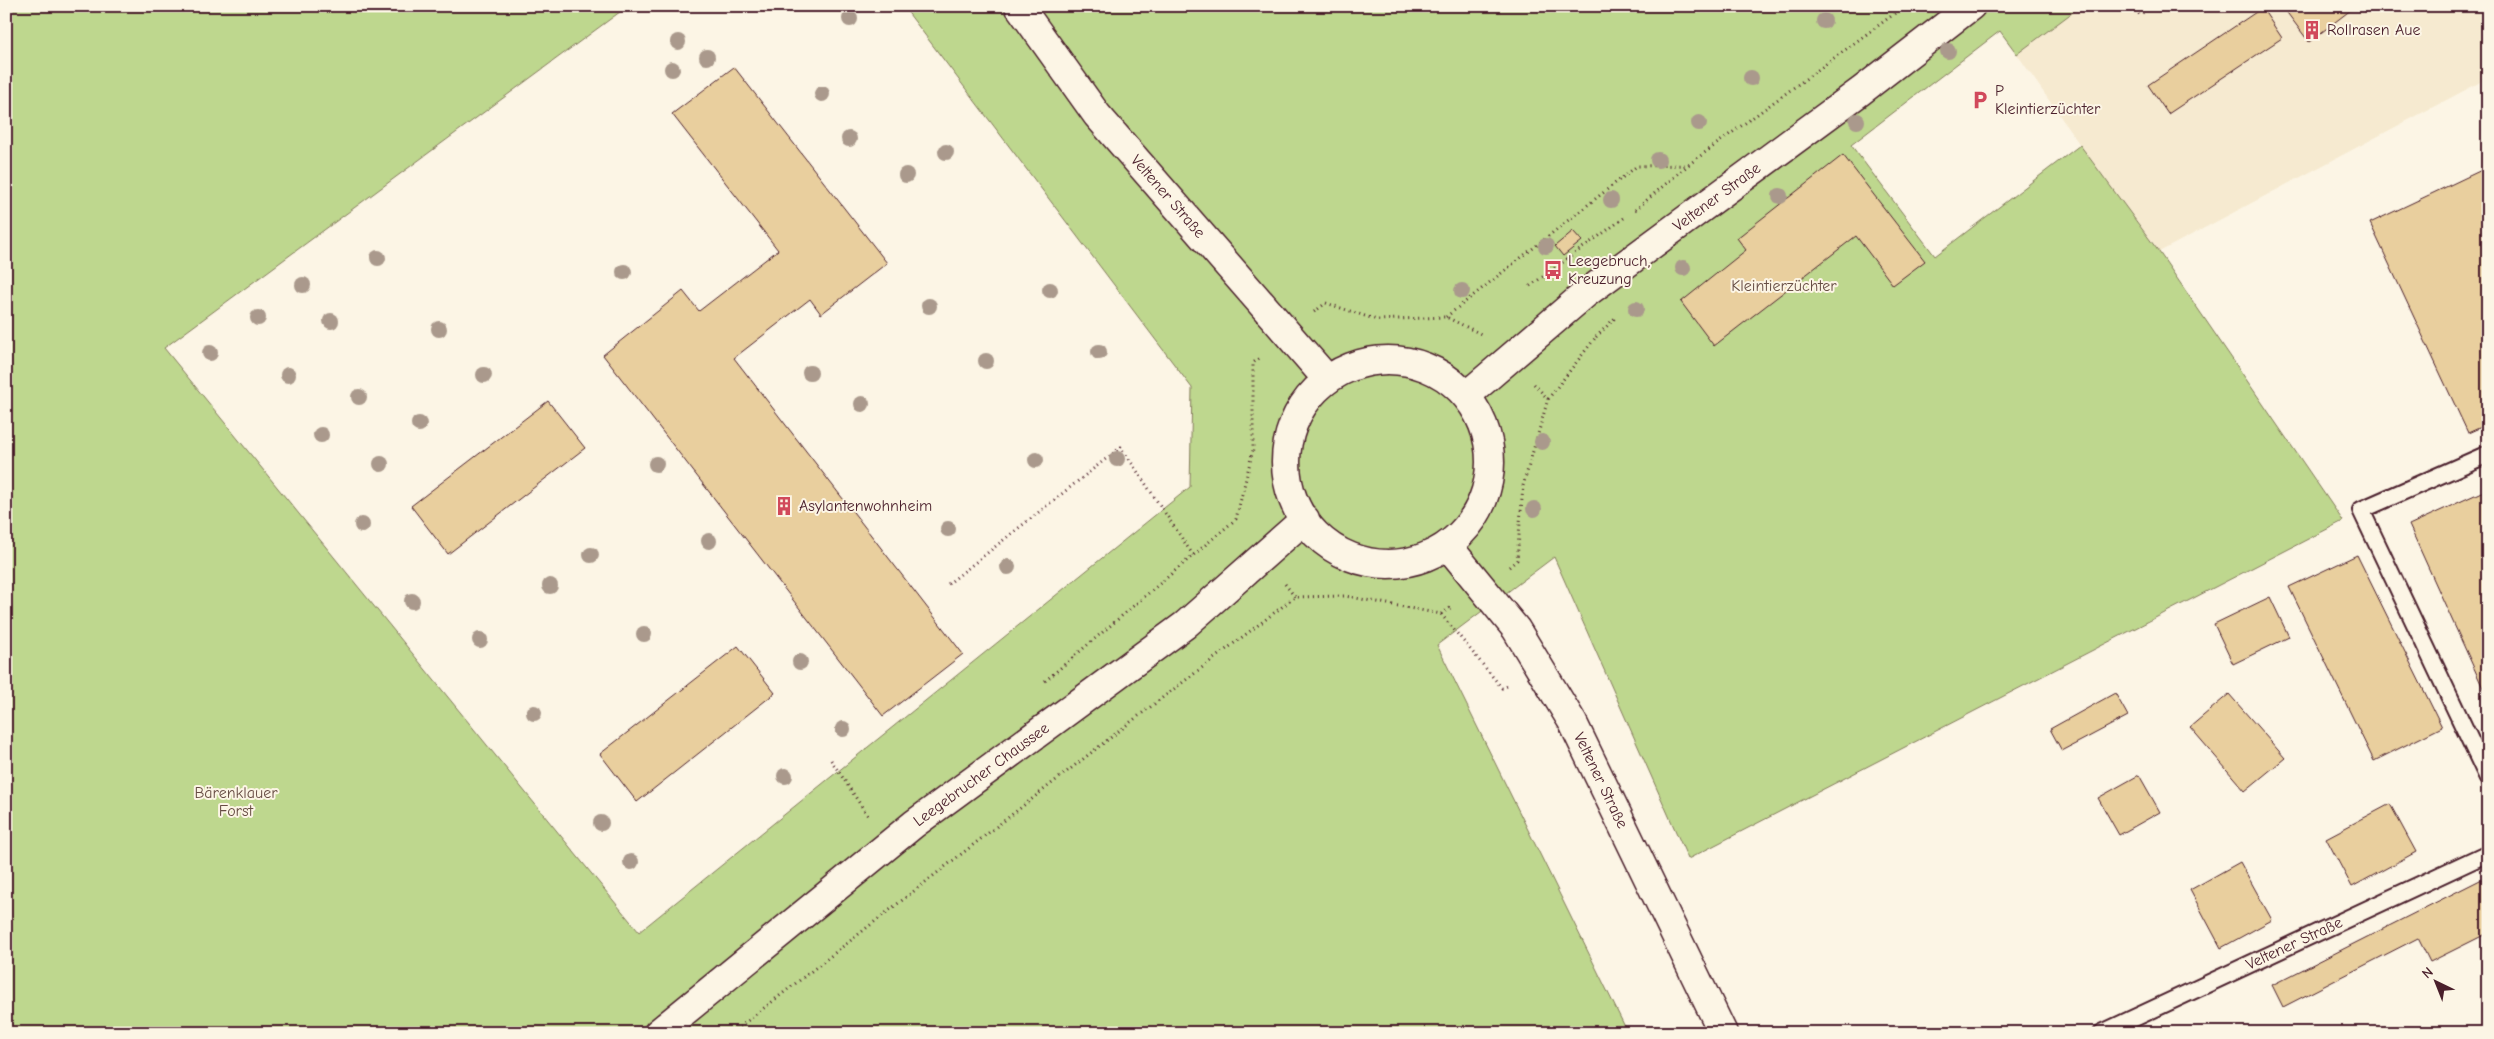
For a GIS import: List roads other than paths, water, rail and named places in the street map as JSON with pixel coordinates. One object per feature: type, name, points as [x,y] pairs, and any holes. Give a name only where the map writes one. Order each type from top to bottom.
[{"type":"main road","name":"Veltener Straße","points":[[1019,6],[1097,115],[1327,379]]},
{"type":"main road","name":"Veltener Straße","points":[[1467,395],[1584,294],[1860,91],[1971,6]]},
{"type":"main road","points":[[1384,358],[1415,362],[1443,374],[1467,395],[1484,424],[1491,457],[1487,491],[1472,522],[1448,546],[1420,560],[1389,565],[1358,560],[1329,547],[1305,519],[1291,497],[1285,465],[1289,432],[1304,402],[1327,379],[1354,364],[1384,358]]},
{"type":"main road","name":"Leegebrucher Chaussee","points":[[658,1033],[914,824],[1185,625],[1305,519]]},
{"type":"main road","name":"Veltener Straße","points":[[1448,546],[1484,587],[1516,629],[1573,723],[1723,1033]]},
{"type":"lane","points":[[2488,454],[2360,510],[2488,778]]},
{"type":"lane","name":"Veltener Straße","points":[[2102,1033],[2488,854]]},
{"type":"place","name":"Rollrasen Aue","points":[[2312,30]]},
{"type":"place","name":"P Kleintierzüchter","points":[[1980,100]]},
{"type":"place","name":"Leegebruch, Kreuzung","points":[[1553,270]]},
{"type":"place","name":"Asylantenwohnheim","points":[[784,506]]},
{"type":"park label","name":"Kleintierzüchter","points":[[1784,286]]},
{"type":"park label","name":"Bärenklauer Forst","points":[[236,802]]}]
